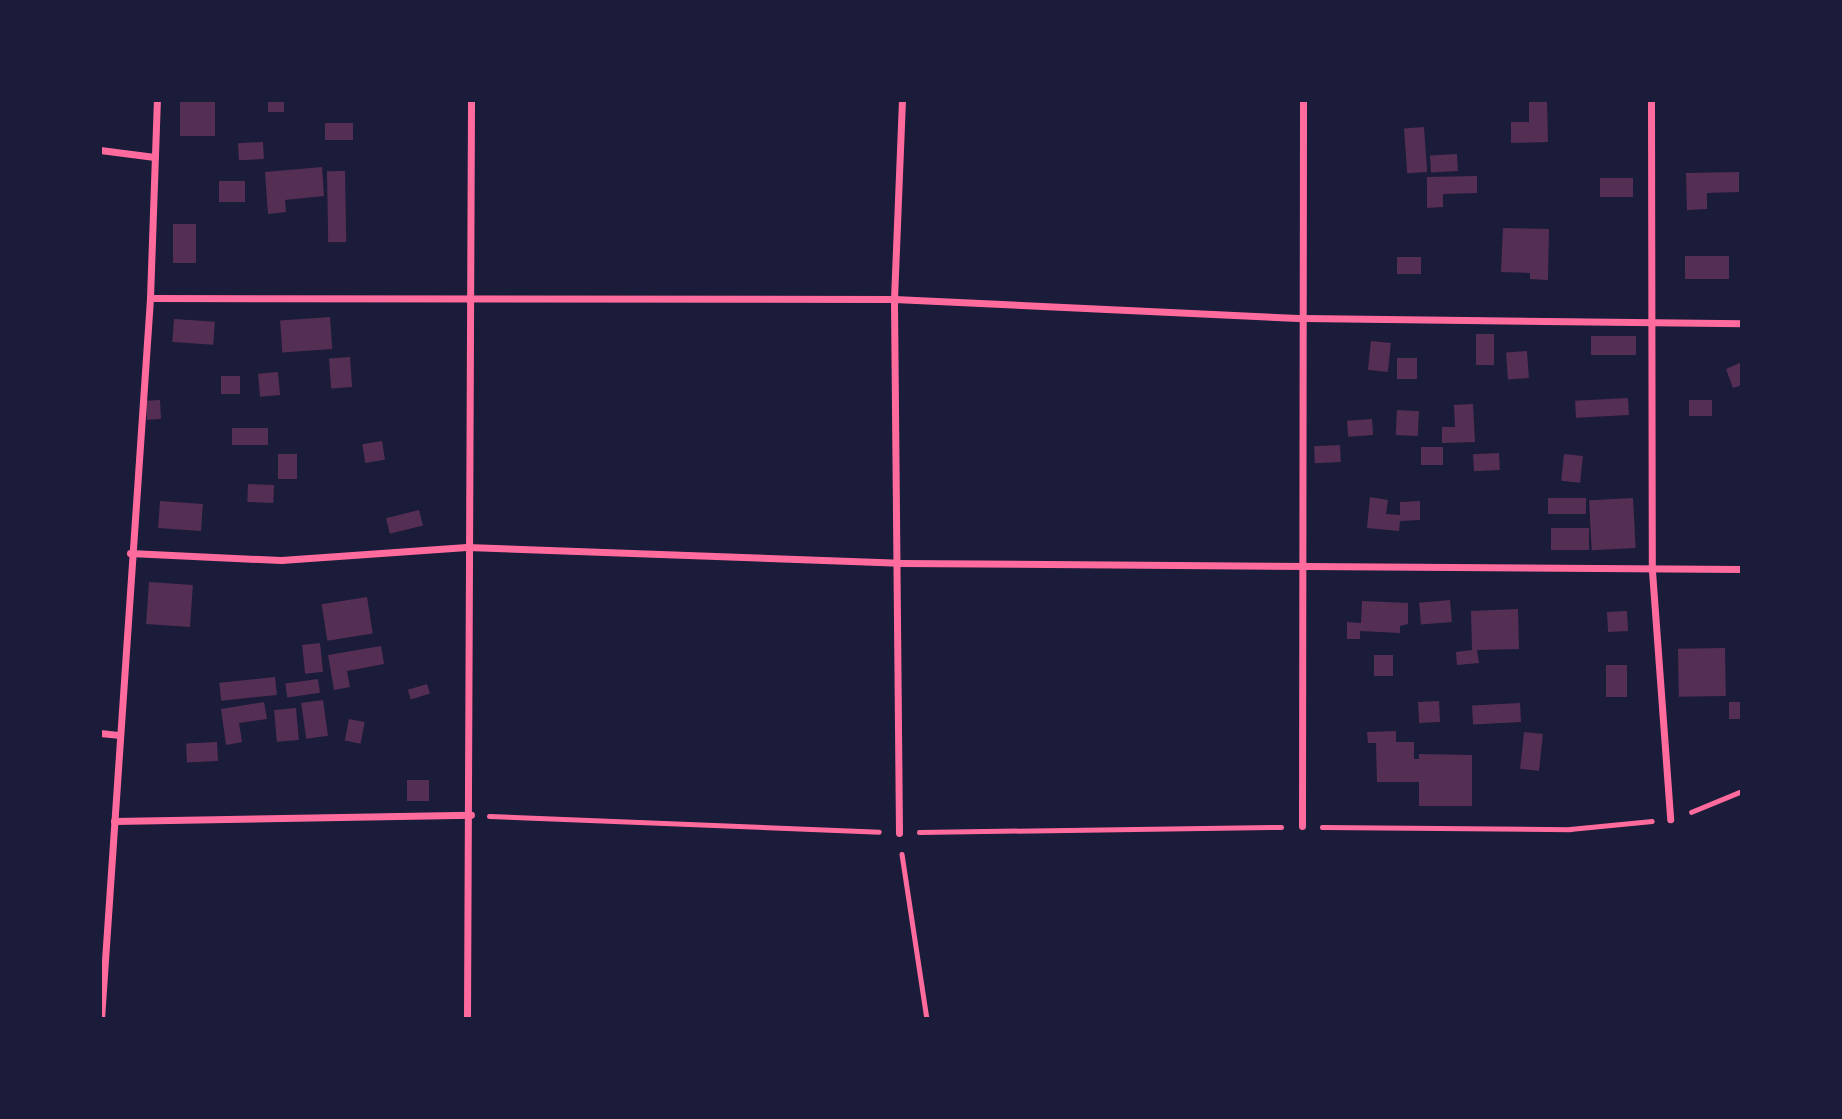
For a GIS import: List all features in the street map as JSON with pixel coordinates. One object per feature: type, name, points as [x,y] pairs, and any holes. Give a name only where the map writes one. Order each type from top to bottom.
[{"type":"street","points":[[102,1019],[130,553],[150,298],[157,100]]},
{"type":"street","points":[[467,1019],[471,815],[467,547],[471,100]]},
{"type":"street","points":[[899,833],[899,563],[894,299],[902,100]]},
{"type":"street","points":[[1302,826],[1303,100]]},
{"type":"street","points":[[1651,100],[1652,571],[1670,820]]},
{"type":"street","points":[[100,150],[155,157]]},
{"type":"street","points":[[150,298],[471,296],[894,299],[1304,318],[1742,323]]},
{"type":"street","points":[[130,553],[281,560],[467,547],[899,563],[1303,565],[1652,571],[1742,569]]},
{"type":"street","points":[[100,733],[118,735]]},
{"type":"street","points":[[114,821],[471,815]]},
{"type":"path","points":[[471,815],[899,833],[1302,826],[1570,829],[1670,820],[1742,791]]},
{"type":"path","points":[[899,833],[927,1019]]},
{"type":"building","points":[[180,100],[215,100],[215,136],[180,136]]},
{"type":"building","points":[[268,100],[284,100],[284,112],[268,112]]},
{"type":"building","points":[[1529,100],[1547,100],[1548,142],[1511,143],[1511,122],[1529,122]]},
{"type":"building","points":[[325,123],[353,123],[353,140],[325,140]]},
{"type":"building","points":[[1424,127],[1427,172],[1407,173],[1404,128]]},
{"type":"building","points":[[263,142],[264,159],[239,160],[238,143]]},
{"type":"building","points":[[1457,154],[1458,171],[1431,172],[1430,155]]},
{"type":"building","points":[[322,167],[324,196],[285,200],[286,212],[268,214],[265,172]]},
{"type":"building","points":[[327,171],[345,171],[346,242],[328,242]]},
{"type":"building","points":[[1739,172],[1739,192],[1707,193],[1707,209],[1687,210],[1686,173]]},
{"type":"building","points":[[1477,176],[1477,193],[1443,194],[1443,207],[1427,208],[1427,177]]},
{"type":"building","points":[[1600,178],[1633,178],[1633,197],[1600,197]]},
{"type":"building","points":[[219,181],[245,181],[245,202],[219,202]]},
{"type":"building","points":[[173,224],[196,224],[196,263],[173,263]]},
{"type":"building","points":[[1503,228],[1549,229],[1548,280],[1530,279],[1530,273],[1501,272]]},
{"type":"building","points":[[1685,256],[1729,256],[1729,279],[1685,279]]},
{"type":"building","points":[[1397,257],[1421,257],[1421,274],[1397,274]]},
{"type":"building","points":[[330,317],[332,349],[282,352],[280,320]]},
{"type":"building","points":[[174,319],[215,322],[213,345],[172,342]]},
{"type":"building","points":[[1476,334],[1494,334],[1494,365],[1476,365]]},
{"type":"building","points":[[1591,336],[1636,336],[1636,355],[1591,355]]},
{"type":"building","points":[[1371,341],[1391,343],[1388,372],[1368,370]]},
{"type":"building","points":[[1527,351],[1529,378],[1508,379],[1506,352]]},
{"type":"building","points":[[350,357],[352,387],[331,388],[329,358]]},
{"type":"building","points":[[1397,358],[1417,358],[1417,379],[1397,379]]},
{"type":"building","points":[[1742,362],[1742,385],[1733,388],[1726,369]]},
{"type":"building","points":[[278,372],[280,395],[260,397],[258,374]]},
{"type":"building","points":[[221,376],[240,376],[240,394],[221,394]]},
{"type":"building","points":[[1628,398],[1629,415],[1576,418],[1575,401]]},
{"type":"building","points":[[160,400],[161,419],[147,420],[146,401]]},
{"type":"building","points":[[1689,400],[1712,400],[1712,416],[1689,416]]},
{"type":"building","points":[[1473,404],[1475,442],[1442,443],[1442,427],[1455,427],[1454,405]]},
{"type":"building","points":[[1397,410],[1419,411],[1418,436],[1396,435]]},
{"type":"building","points":[[1372,419],[1373,435],[1348,437],[1347,421]]},
{"type":"building","points":[[232,428],[268,428],[268,445],[232,445]]},
{"type":"building","points":[[382,441],[385,460],[365,463],[362,444]]},
{"type":"building","points":[[1340,445],[1341,462],[1315,463],[1314,446]]},
{"type":"building","points":[[1421,447],[1443,447],[1443,465],[1421,465]]},
{"type":"building","points":[[1499,453],[1500,470],[1474,471],[1473,454]]},
{"type":"building","points":[[278,454],[297,454],[297,479],[278,479]]},
{"type":"building","points":[[1564,454],[1583,456],[1580,483],[1561,481]]},
{"type":"building","points":[[248,484],[274,485],[273,503],[247,502]]},
{"type":"building","points":[[1370,497],[1388,500],[1386,514],[1400,515],[1400,502],[1420,501],[1420,520],[1400,521],[1399,531],[1367,528]]},
{"type":"building","points":[[1548,498],[1586,498],[1586,514],[1548,514]]},
{"type":"building","points":[[1633,498],[1636,548],[1592,550],[1589,500]]},
{"type":"building","points":[[160,501],[203,504],[201,531],[158,528]]},
{"type":"building","points":[[419,510],[423,526],[390,534],[386,518]]},
{"type":"building","points":[[1551,528],[1589,528],[1589,550],[1551,550]]},
{"type":"building","points":[[149,582],[193,585],[190,627],[146,624]]},
{"type":"building","points":[[367,597],[373,634],[327,641],[322,604]]},
{"type":"building","points":[[1450,600],[1452,622],[1421,625],[1419,603]]},
{"type":"building","points":[[1362,601],[1408,603],[1408,624],[1400,626],[1400,633],[1360,631],[1360,639],[1347,639],[1347,622],[1361,623]]},
{"type":"building","points":[[1518,609],[1519,649],[1477,650],[1479,663],[1457,665],[1456,652],[1472,650],[1471,611]]},
{"type":"building","points":[[1627,611],[1628,631],[1608,632],[1607,612]]},
{"type":"building","points":[[320,643],[323,672],[305,674],[302,645]]},
{"type":"building","points":[[381,646],[384,664],[347,671],[350,687],[334,690],[328,655]]},
{"type":"building","points":[[1725,648],[1726,696],[1679,697],[1678,649]]},
{"type":"building","points":[[1374,655],[1393,655],[1393,676],[1374,676]]},
{"type":"building","points":[[1606,665],[1627,665],[1627,697],[1606,697]]},
{"type":"building","points":[[275,677],[277,695],[221,701],[219,683]]},
{"type":"building","points":[[318,679],[320,693],[287,697],[285,684]]},
{"type":"building","points":[[427,684],[430,694],[411,699],[408,690]]},
{"type":"building","points":[[323,700],[328,736],[306,739],[301,703]]},
{"type":"building","points":[[1439,701],[1440,722],[1419,723],[1418,702]]},
{"type":"building","points":[[264,702],[267,719],[239,723],[242,742],[226,745],[221,709]]},
{"type":"building","points":[[1729,702],[1742,702],[1742,719],[1729,719]]},
{"type":"building","points":[[1520,703],[1521,722],[1473,724],[1472,706]]},
{"type":"building","points":[[296,708],[299,740],[277,742],[274,710]]},
{"type":"building","points":[[349,719],[365,722],[361,744],[345,741]]},
{"type":"building","points":[[1396,731],[1396,742],[1414,742],[1414,759],[1419,759],[1419,754],[1472,755],[1472,806],[1419,806],[1419,782],[1377,782],[1376,743],[1368,743],[1367,732]]},
{"type":"building","points":[[1524,732],[1543,734],[1539,771],[1520,769]]},
{"type":"building","points":[[217,742],[218,761],[187,763],[186,744]]},
{"type":"building","points":[[407,780],[429,780],[429,801],[407,801]]}]
